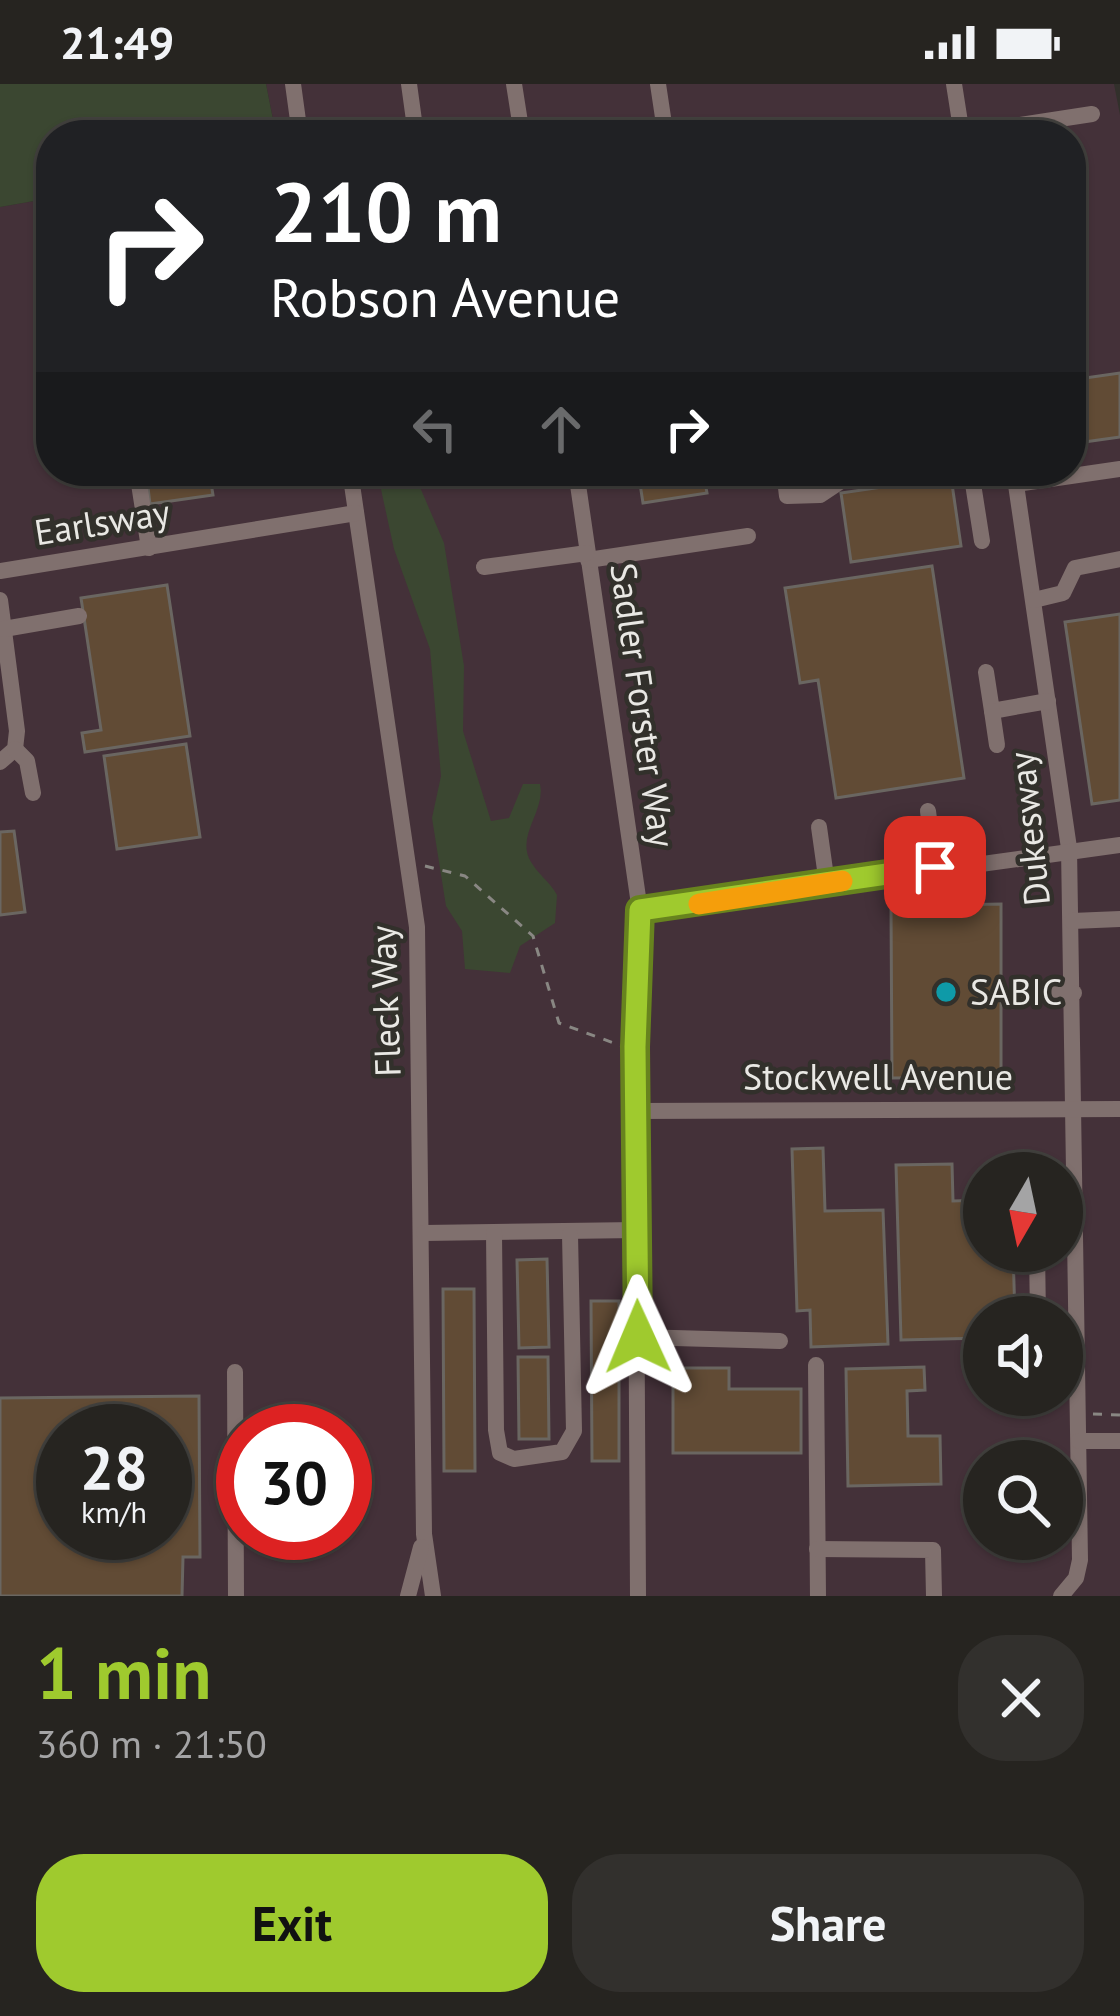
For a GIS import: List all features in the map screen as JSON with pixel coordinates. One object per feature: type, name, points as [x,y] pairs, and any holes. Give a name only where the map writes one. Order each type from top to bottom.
[{"type":"street","points":[[293,84],[298,120]]},
{"type":"street","points":[[409,84],[414,120]]},
{"type":"street","points":[[514,84],[520,120]]},
{"type":"street","points":[[658,84],[663,120]]},
{"type":"street","points":[[954,84],[960,120]]},
{"type":"street","points":[[1055,120],[1092,114]]},
{"type":"street","points":[[1086,472],[1120,469]]},
{"type":"street","points":[[139,486],[149,548]]},
{"type":"street","name":"Fleck Way","points":[[352,486],[411,862],[420,972],[424,1534],[433,1596]]},
{"type":"street","name":"Sadler Forster Way","points":[[578,486],[640,910],[635,1047],[638,1596]]},
{"type":"street","points":[[786,486],[788,496],[820,495],[834,486]]},
{"type":"street","points":[[973,486],[982,541]]},
{"type":"street","name":"Dukesway","points":[[1016,486],[1069,848],[1076,1111],[1071,1296]]},
{"type":"street","name":"Earlsway","points":[[0,571],[356,513]]},
{"type":"street","points":[[484,567],[748,536]]},
{"type":"street","points":[[1034,600],[1063,593],[1075,568],[1120,559]]},
{"type":"street","points":[[0,600],[16,706],[15,749],[27,761],[33,793]]},
{"type":"street","points":[[4,629],[80,616]]},
{"type":"street","points":[[986,671],[997,745]]},
{"type":"street","points":[[992,711],[1048,701]]},
{"type":"street","points":[[0,762],[15,749]]},
{"type":"street","points":[[928,811],[935,867]]},
{"type":"street","points":[[819,827],[827,884]]},
{"type":"street","points":[[640,910],[1069,848],[1120,845]]},
{"type":"street","points":[[1072,920],[1120,919]]},
{"type":"street","points":[[1028,993],[1074,993]]},
{"type":"street","name":"Stockwell Avenue","points":[[636,1111],[1120,1109]]},
{"type":"street","points":[[424,1233],[637,1230]]},
{"type":"street","points":[[494,1233],[496,1430],[500,1453],[514,1459],[562,1452],[574,1431],[570,1234]]},
{"type":"street","points":[[638,1337],[780,1341]]},
{"type":"street","points":[[816,1365],[818,1596]]},
{"type":"street","points":[[236,1372],[236,1596]]},
{"type":"street","points":[[1083,1441],[1120,1441]]},
{"type":"street","name":"Fleck Way","points":[[408,1596],[424,1534]]},
{"type":"street","points":[[817,1549],[933,1550],[934,1596]]},
{"type":"street","name":"Dukesway","points":[[1065,1593],[1080,1560]]},
{"type":"path","points":[[411,862],[465,876],[532,936],[559,1023],[635,1047]]},
{"type":"path","points":[[1083,1414],[1120,1415]]},
{"type":"shaded area","points":[[266,84],[1114,84],[1120,115],[1120,1596],[0,1596],[0,207],[36,201],[36,486],[1086,486],[1086,120],[273,120]]},
{"type":"green space","points":[[0,84],[266,84],[273,120],[36,120],[36,201],[0,207]]},
{"type":"green space","points":[[380,486],[419,486],[444,543],[464,666],[463,731],[491,821],[509,818],[523,784],[540,784],[539,804],[526,843],[534,866],[557,895],[555,923],[520,946],[510,973],[465,969],[462,931],[446,906],[432,818],[441,776],[430,649],[394,549]]},
{"type":"building","points":[[1120,373],[1120,437],[1086,442],[1086,378]]},
{"type":"building","points":[[148,486],[212,486],[213,495],[150,504]]},
{"type":"building","points":[[640,486],[706,486],[707,493],[643,503]]},
{"type":"building","points":[[889,486],[952,486],[961,546],[851,562],[841,493]]},
{"type":"building","points":[[932,566],[964,778],[836,798],[818,680],[800,683],[785,588]]},
{"type":"building","points":[[167,585],[190,736],[85,752],[82,733],[101,730],[81,598]]},
{"type":"building","points":[[1120,614],[1120,800],[1092,804],[1065,622]]},
{"type":"building","points":[[186,744],[200,837],[117,849],[104,756]]},
{"type":"building","points":[[14,831],[25,912],[0,915],[0,832]]},
{"type":"building","name":"SABIC","points":[[1001,904],[1001,1077],[892,1078],[891,906]]},
{"type":"building","points":[[823,1148],[825,1211],[883,1210],[888,1344],[811,1347],[810,1310],[797,1311],[792,1149]]},
{"type":"building","points":[[952,1164],[953,1201],[963,1201],[963,1272],[1014,1272],[1014,1296],[963,1296],[963,1339],[901,1340],[896,1165]]},
{"type":"building","points":[[547,1259],[549,1347],[519,1348],[517,1260]]},
{"type":"building","points":[[443,1289],[474,1289],[475,1471],[444,1471]]},
{"type":"building","points":[[591,1301],[619,1301],[619,1461],[592,1461]]},
{"type":"building","points":[[518,1357],[548,1357],[549,1439],[519,1439]]},
{"type":"building","points":[[924,1367],[925,1390],[907,1391],[908,1436],[940,1436],[941,1484],[848,1486],[846,1369]]},
{"type":"building","points":[[673,1368],[729,1368],[729,1389],[801,1389],[801,1453],[673,1453]]},
{"type":"building","points":[[199,1396],[200,1557],[192,1557],[192,1404],[36,1404],[36,1560],[183,1560],[182,1596],[0,1596],[0,1398]]},
{"type":"slow traffic","points":[[699,904],[842,881]]},
{"type":"place","name":"SABIC","points":[[946,992]]},
{"type":"route","points":[[638,1337],[635,1047],[640,910],[935,867]]}]
